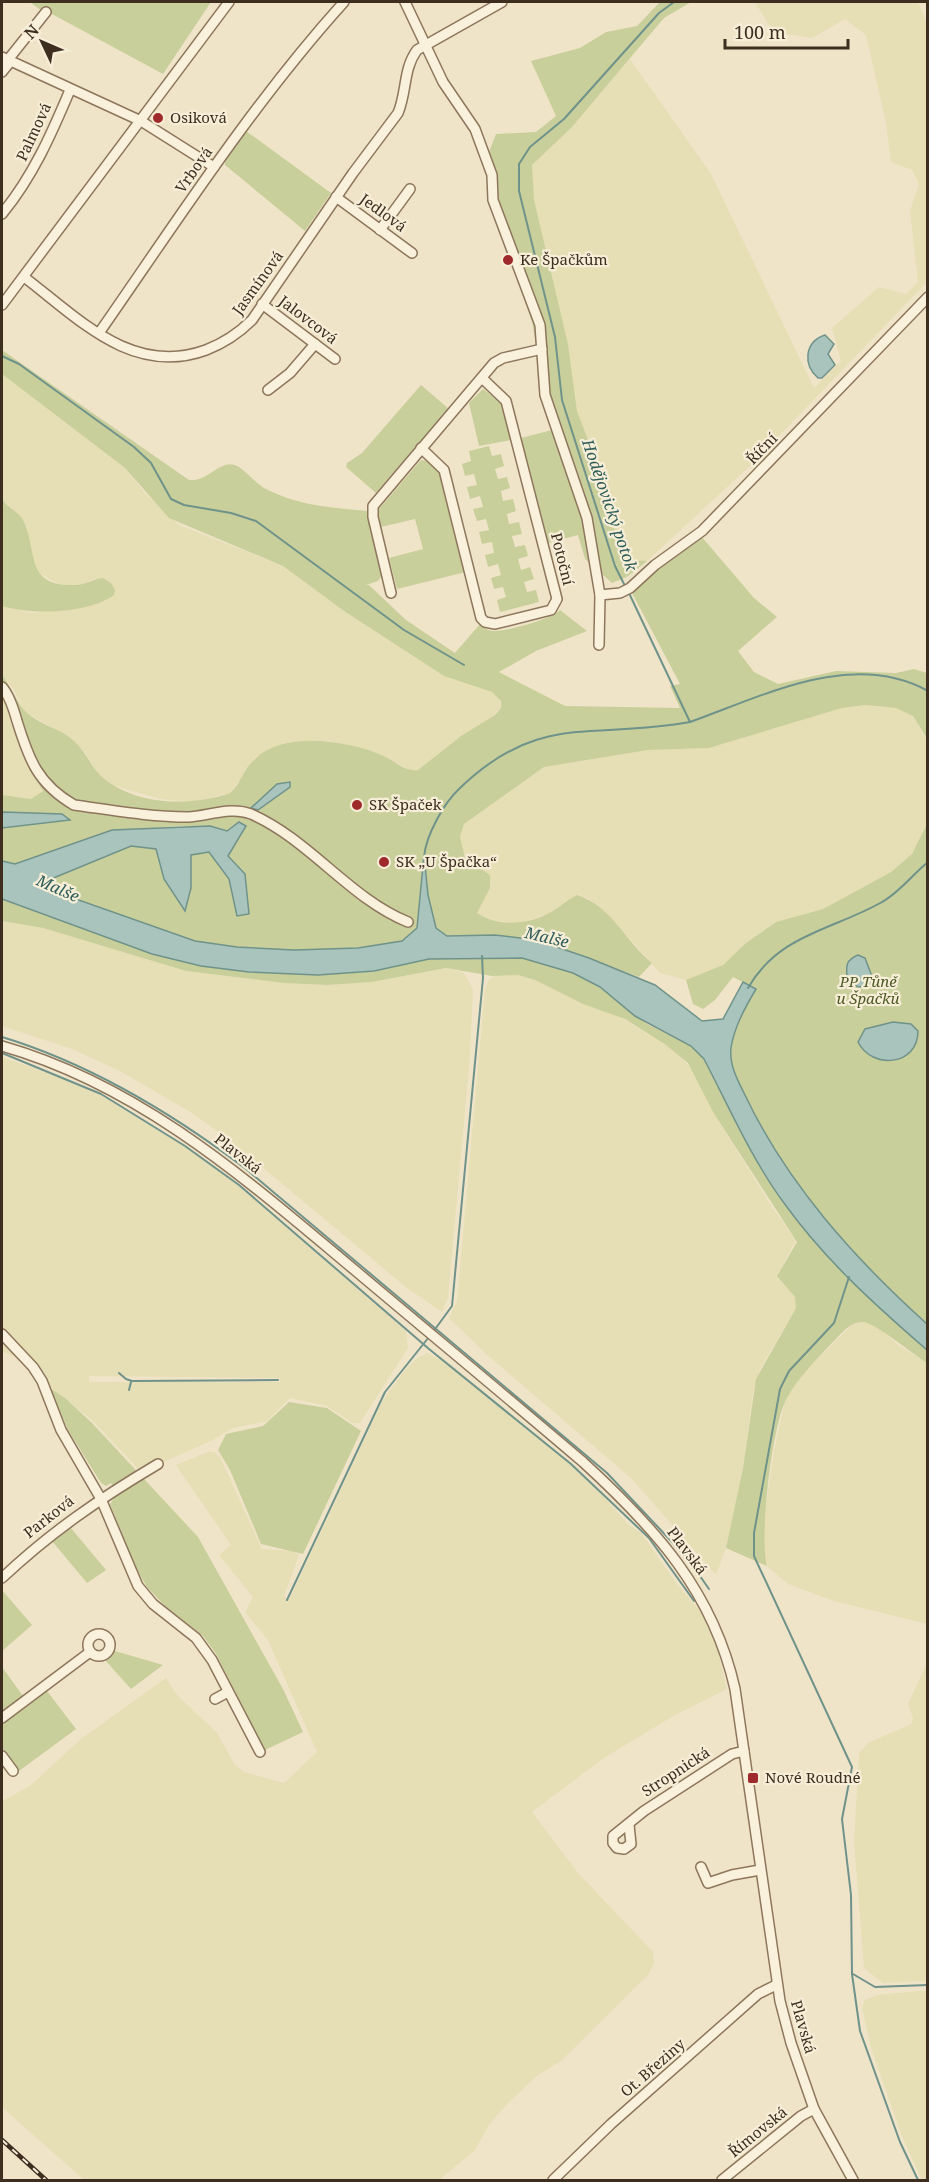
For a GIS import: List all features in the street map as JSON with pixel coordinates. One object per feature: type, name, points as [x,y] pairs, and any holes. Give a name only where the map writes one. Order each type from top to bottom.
[{"type":"street","points":[[2,305],[229,2]]},
{"type":"street","name":"Vrbová","points":[[99,333],[214,167],[287,69],[344,2]]},
{"type":"street","points":[[405,2],[443,82],[476,129],[492,175],[493,200],[540,325],[545,395],[587,518],[600,595],[599,645]]},
{"type":"street","points":[[426,45],[502,2]]},
{"type":"street","points":[[2,72],[6,60],[46,12]]},
{"type":"street","name":"Jasmínová","points":[[24,277],[111,342],[145,356],[187,357],[232,338],[252,320],[336,197],[398,113],[402,103],[408,63],[417,50],[426,45]]},
{"type":"street","points":[[6,60],[141,121],[214,167]]},
{"type":"street","name":"Palmová","points":[[2,214],[19,194],[44,152],[70,90]]},
{"type":"street","points":[[380,230],[410,189]]},
{"type":"street","name":"Jedlová","points":[[336,197],[412,253]]},
{"type":"street","name":"Říční","points":[[600,595],[620,593],[630,588],[656,565],[702,531],[927,297]]},
{"type":"street","name":"Jalovcová","points":[[262,304],[335,359]]},
{"type":"street","points":[[268,390],[290,373],[315,344]]},
{"type":"street","points":[[391,593],[373,517],[373,506],[498,360],[542,349]]},
{"type":"street","name":"Potoční","points":[[421,448],[444,470],[481,618],[495,624],[551,610],[557,599],[506,401],[482,378]]},
{"type":"street","points":[[2,687],[15,713],[29,759],[43,781],[74,805],[188,817],[240,811],[252,815],[308,850],[384,912],[408,922]]},
{"type":"street","name":"Plavská","points":[[2,1046],[87,1077],[160,1116],[226,1163],[598,1476],[650,1528],[689,1577],[709,1611],[728,1656],[744,1751],[776,1985],[791,2043],[814,2109],[853,2181]]},
{"type":"street","points":[[2,1335],[33,1367],[42,1381],[61,1430],[101,1499],[138,1586],[153,1604],[196,1638],[212,1660],[260,1752]]},
{"type":"street","name":"Parková","points":[[2,1578],[31,1550],[90,1505],[158,1464]]},
{"type":"street","points":[[2,1718],[90,1652]]},
{"type":"street","points":[[215,1699],[228,1692]]},
{"type":"street","name":"Stropnická","points":[[629,1825],[644,1811],[688,1781],[732,1754],[744,1751]]},
{"type":"street","points":[[2,1756],[14,1771]]},
{"type":"street","points":[[701,1867],[708,1883],[732,1875],[760,1870]]},
{"type":"street","name":"Ot. Březiny","points":[[553,2181],[611,2124],[758,1994],[776,1985]]},
{"type":"street","name":"Římovská","points":[[722,2181],[801,2116],[814,2109]]},
{"type":"shaded area","points":[[755,2],[918,2],[927,23],[927,282],[752,464],[647,561],[627,560],[620,538],[604,511],[597,463],[577,411],[568,344],[533,200],[532,165],[572,127],[630,59],[711,174],[814,388],[841,361],[832,328],[879,287],[906,294],[918,282],[910,211],[919,184],[912,170],[891,162],[886,123],[866,35],[845,19],[812,38],[773,32]]},
{"type":"shaded area","points":[[2,374],[125,468],[145,493],[179,525],[283,566],[344,611],[444,676],[492,692],[499,697],[501,708],[487,721],[461,736],[418,770],[410,770],[385,756],[330,741],[278,745],[254,759],[230,793],[194,802],[160,799],[112,785],[98,773],[85,753],[72,739],[25,712],[13,688],[2,675],[2,606],[33,613],[101,602],[96,579],[80,585],[64,585],[38,572],[31,556],[24,521],[2,500]]},
{"type":"shaded area","points":[[2,697],[11,711],[26,762],[42,786],[41,794],[31,799],[2,795]]},
{"type":"shaded area","points":[[866,705],[896,708],[913,716],[927,740],[927,824],[922,837],[912,854],[891,872],[823,909],[776,922],[746,943],[723,965],[686,980],[660,973],[608,914],[588,898],[577,895],[548,914],[519,924],[485,919],[476,912],[490,888],[461,850],[460,836],[464,824],[544,767],[648,750],[709,748],[842,708]]},
{"type":"shaded area","points":[[2,921],[43,928],[186,971],[284,983],[327,985],[372,982],[446,968],[464,973],[473,990],[470,1057],[448,1297],[442,1312],[407,1288],[232,1142],[192,1113],[120,1071],[72,1049],[2,1026]]},
{"type":"shaded area","points":[[496,974],[518,975],[535,980],[583,1004],[617,1015],[674,1050],[694,1071],[713,1112],[772,1207],[796,1240],[777,1276],[795,1297],[796,1308],[759,1371],[753,1393],[743,1468],[726,1548],[716,1575],[632,1479],[485,1353],[449,1318],[457,1301],[485,989],[488,981]]},
{"type":"shaded area","points":[[2,1057],[56,1076],[102,1096],[196,1154],[236,1184],[406,1331],[408,1348],[360,1423],[352,1423],[327,1406],[290,1398],[267,1421],[233,1428],[213,1440],[141,1472],[93,1421],[49,1386],[46,1375],[38,1368],[2,1351]],"holes":[[[89,1376],[279,1378],[280,1382],[89,1382]]]},
{"type":"shaded area","points":[[862,1321],[878,1326],[898,1345],[927,1363],[927,1624],[834,1601],[788,1584],[767,1566],[764,1555],[764,1519],[774,1451],[785,1400],[804,1372],[853,1324]]},
{"type":"shaded area","points":[[427,1353],[451,1365],[538,1436],[594,1486],[629,1525],[641,1533],[677,1584],[701,1612],[717,1647],[727,1689],[675,1715],[604,1758],[532,1812],[578,1873],[653,1952],[654,1963],[648,1975],[561,2061],[538,2075],[507,2104],[489,2125],[474,2151],[439,2180],[84,2180],[2,2107],[2,1801],[30,1786],[81,1739],[166,1678],[178,1696],[217,1733],[235,1765],[244,1772],[284,1783],[317,1752],[268,1640],[245,1612],[253,1597],[219,1555],[231,1545],[176,1465],[208,1452],[214,1452],[220,1457],[262,1549],[292,1551],[299,1555],[284,1596],[289,1600],[383,1400],[405,1370],[416,1359]]},
{"type":"shaded area","points":[[927,1663],[927,1981],[883,1983],[864,1968],[854,1841],[859,1754],[868,1743],[911,1724],[913,1718],[908,1704]]},
{"type":"shaded area","points":[[928,1991],[927,2180],[922,2180],[902,2136],[871,2048],[862,2008],[865,2000],[877,1995]]},
{"type":"green space","points":[[30,2],[211,2],[163,74],[50,13],[43,12]]},
{"type":"green space","points":[[660,2],[691,2],[664,18],[572,127],[532,165],[534,200],[568,344],[577,411],[597,463],[604,511],[620,538],[627,560],[647,561],[627,577],[612,583],[585,559],[578,535],[548,543],[521,438],[552,430],[532,322],[512,264],[496,195],[495,170],[489,152],[496,134],[536,132],[556,116],[531,61],[580,48],[606,32],[637,26]]},
{"type":"green space","points":[[246,131],[331,193],[305,231],[225,165],[225,160]]},
{"type":"green space","points":[[2,350],[189,480],[202,478],[229,464],[235,465],[264,488],[289,499],[314,505],[367,511],[382,575],[378,581],[366,585],[369,585],[406,620],[455,653],[480,624],[492,631],[507,629],[538,621],[560,610],[587,631],[536,651],[499,672],[565,706],[680,708],[670,686],[680,684],[632,593],[662,565],[701,536],[754,598],[777,617],[738,651],[754,672],[778,684],[836,671],[896,673],[914,669],[927,673],[928,740],[913,716],[896,708],[866,705],[842,708],[709,748],[648,750],[544,767],[464,824],[460,837],[465,858],[490,875],[490,888],[477,913],[494,921],[522,922],[541,917],[577,895],[589,900],[609,915],[652,963],[639,977],[536,940],[495,935],[447,936],[436,929],[428,895],[424,858],[417,928],[402,941],[358,948],[294,950],[237,947],[195,941],[70,899],[53,891],[51,879],[131,846],[156,849],[164,879],[191,888],[191,854],[209,852],[229,879],[237,916],[245,874],[228,856],[227,831],[202,827],[176,826],[149,829],[93,841],[15,864],[2,861],[2,828],[69,820],[62,814],[2,812],[2,795],[31,799],[43,791],[26,762],[11,711],[2,697],[2,675],[27,713],[74,741],[99,774],[112,785],[144,798],[180,802],[214,798],[230,793],[255,759],[283,744],[300,741],[353,746],[384,756],[404,768],[418,770],[461,736],[495,715],[501,708],[501,701],[492,692],[444,676],[344,611],[283,566],[169,518],[125,468],[2,374]]},
{"type":"green space","points":[[421,385],[449,409],[376,493],[346,467],[347,463],[362,453]]},
{"type":"green space","points":[[483,389],[500,402],[511,440],[479,446],[469,403]]},
{"type":"green space","points":[[489,446],[492,456],[501,454],[504,466],[495,469],[498,479],[507,477],[510,488],[501,491],[503,501],[513,499],[516,511],[507,514],[509,524],[519,522],[522,534],[512,536],[515,547],[525,545],[528,556],[518,559],[521,570],[530,567],[534,579],[524,582],[527,592],[536,590],[539,602],[500,612],[497,600],[506,597],[503,587],[494,589],[491,578],[501,575],[498,564],[488,567],[485,555],[494,553],[492,542],[482,544],[479,532],[489,530],[486,519],[477,521],[473,509],[483,507],[480,496],[470,499],[467,487],[477,485],[474,474],[465,476],[462,464],[471,461],[469,451]]},
{"type":"green space","points":[[421,460],[428,461],[441,473],[466,572],[397,589],[389,558],[423,549],[415,519],[381,527],[378,510]]},
{"type":"green space","points":[[2,499],[20,515],[24,522],[36,566],[48,580],[60,584],[79,585],[103,578],[111,583],[115,590],[114,595],[90,606],[59,611],[28,611],[2,606]]},
{"type":"green space","name":"PP Tůně u Špačků","points":[[927,824],[927,1324],[874,1273],[825,1219],[781,1160],[745,1096],[733,1067],[731,1048],[744,1010],[756,989],[733,977],[715,1000],[703,1009],[693,1004],[686,980],[723,965],[746,943],[776,922],[823,909],[891,872],[912,854]]},
{"type":"green space","points":[[2,899],[152,954],[201,966],[249,972],[318,975],[374,971],[429,959],[522,958],[573,973],[600,988],[647,1024],[691,1046],[704,1059],[751,1151],[784,1203],[833,1262],[927,1350],[927,1363],[868,1323],[858,1322],[845,1330],[801,1377],[787,1398],[782,1411],[776,1431],[768,1481],[765,1531],[767,1566],[726,1548],[743,1468],[756,1379],[796,1308],[795,1297],[777,1276],[797,1242],[713,1112],[688,1063],[666,1045],[625,1019],[583,1004],[535,980],[518,975],[492,976],[446,968],[372,982],[327,985],[284,983],[186,971],[43,928],[2,921]]},
{"type":"green space","points":[[50,1388],[65,1398],[92,1423],[198,1537],[283,1689],[303,1732],[265,1750],[215,1652],[202,1635],[165,1606],[147,1587],[135,1566],[110,1504],[117,1494],[111,1483],[106,1486],[101,1483],[68,1430]]},
{"type":"green space","points":[[289,1402],[327,1408],[361,1431],[303,1554],[261,1544],[230,1470],[218,1450],[226,1434],[263,1426]]},
{"type":"green space","points":[[70,1527],[106,1570],[87,1583],[52,1541]]},
{"type":"green space","points":[[2,1590],[32,1625],[2,1651]]},
{"type":"green space","points":[[115,1651],[163,1665],[131,1689],[105,1660]]},
{"type":"green space","points":[[2,1667],[23,1696],[4,1711],[2,1707]]},
{"type":"green space","points":[[47,1691],[76,1729],[19,1771],[2,1748],[2,1725]]},
{"type":"water","points":[[825,335],[834,344],[828,354],[835,365],[822,378],[818,378],[810,367],[808,354],[813,343]]},
{"type":"water","points":[[290,782],[290,787],[258,810],[251,808],[277,784]]},
{"type":"water","points":[[2,812],[62,814],[70,820],[2,828]]},
{"type":"water","points":[[239,822],[246,826],[228,856],[245,874],[249,914],[237,916],[229,879],[209,852],[191,855],[191,888],[185,911],[164,879],[156,849],[131,846],[51,879],[53,891],[195,941],[237,947],[294,950],[358,948],[402,941],[417,928],[424,855],[428,895],[436,928],[447,936],[495,935],[536,940],[589,958],[655,985],[702,1021],[723,1019],[743,982],[756,989],[744,1010],[731,1048],[733,1067],[742,1090],[762,1128],[802,1189],[874,1273],[927,1324],[927,1350],[851,1281],[799,1224],[772,1186],[741,1133],[704,1059],[691,1046],[635,1016],[600,987],[573,973],[522,958],[429,959],[374,971],[318,975],[249,972],[201,966],[152,954],[2,899],[2,861],[15,864],[112,830],[210,826],[227,831]]},
{"type":"water","points":[[858,955],[865,958],[873,979],[866,986],[858,987],[847,978],[848,964]]},
{"type":"water","points":[[893,1022],[911,1024],[918,1031],[916,1043],[903,1057],[883,1060],[873,1057],[858,1042],[865,1029]]},
{"type":"waterway","name":"Hodějovický potok","points":[[625,586],[615,566],[562,400],[555,337],[519,191],[519,164],[530,147],[564,119],[659,13],[674,2]]},
{"type":"waterway","points":[[2,356],[19,364],[134,447],[151,463],[171,499],[184,505],[231,513],[256,521],[404,630],[464,665]]},
{"type":"waterway","name":"Hodějovický potok","points":[[424,857],[432,830],[453,795],[488,764],[515,748],[542,738],[568,733],[656,727],[690,722],[628,591]]},
{"type":"waterway","points":[[690,722],[777,690],[839,675],[869,674],[899,679],[928,691]]},
{"type":"waterway","points":[[748,988],[761,970],[791,944],[882,902],[894,894],[928,862]]},
{"type":"waterway","points":[[433,1332],[452,1306],[483,978],[482,956]]},
{"type":"waterway","points":[[2,1037],[67,1061],[130,1092],[218,1148],[246,1169],[607,1473],[688,1559],[709,1589]]},
{"type":"waterway","points":[[2,1053],[101,1094],[185,1146],[239,1185],[429,1349],[571,1464],[649,1538],[694,1601]]},
{"type":"waterway","points":[[849,1277],[834,1323],[789,1371],[780,1389],[754,1533],[754,1556],[852,1767],[842,1819],[851,1895],[852,1974],[860,2031],[900,2142],[918,2180]]},
{"type":"waterway","points":[[287,1600],[385,1392],[429,1337]]},
{"type":"waterway","points":[[119,1373],[132,1381],[278,1380]]},
{"type":"waterway","points":[[129,1390],[131,1382]]},
{"type":"waterway","points":[[853,1974],[875,1987],[928,1985]]},
{"type":"railway","points":[[2,2140],[46,2180]]},
{"type":"place","name":"Osiková","points":[[158,118]]},
{"type":"place","name":"Ke Špačkům","points":[[508,260]]},
{"type":"place","name":"SK Špaček","points":[[357,805]]},
{"type":"place","name":"SK „U Špačka“","points":[[384,862]]},
{"type":"place","name":"Nové Roudné","points":[[753,1778]]},
{"type":"water label","name":"Malše","points":[[58,888]]},
{"type":"water label","name":"Malše","points":[[547,937]]}]
